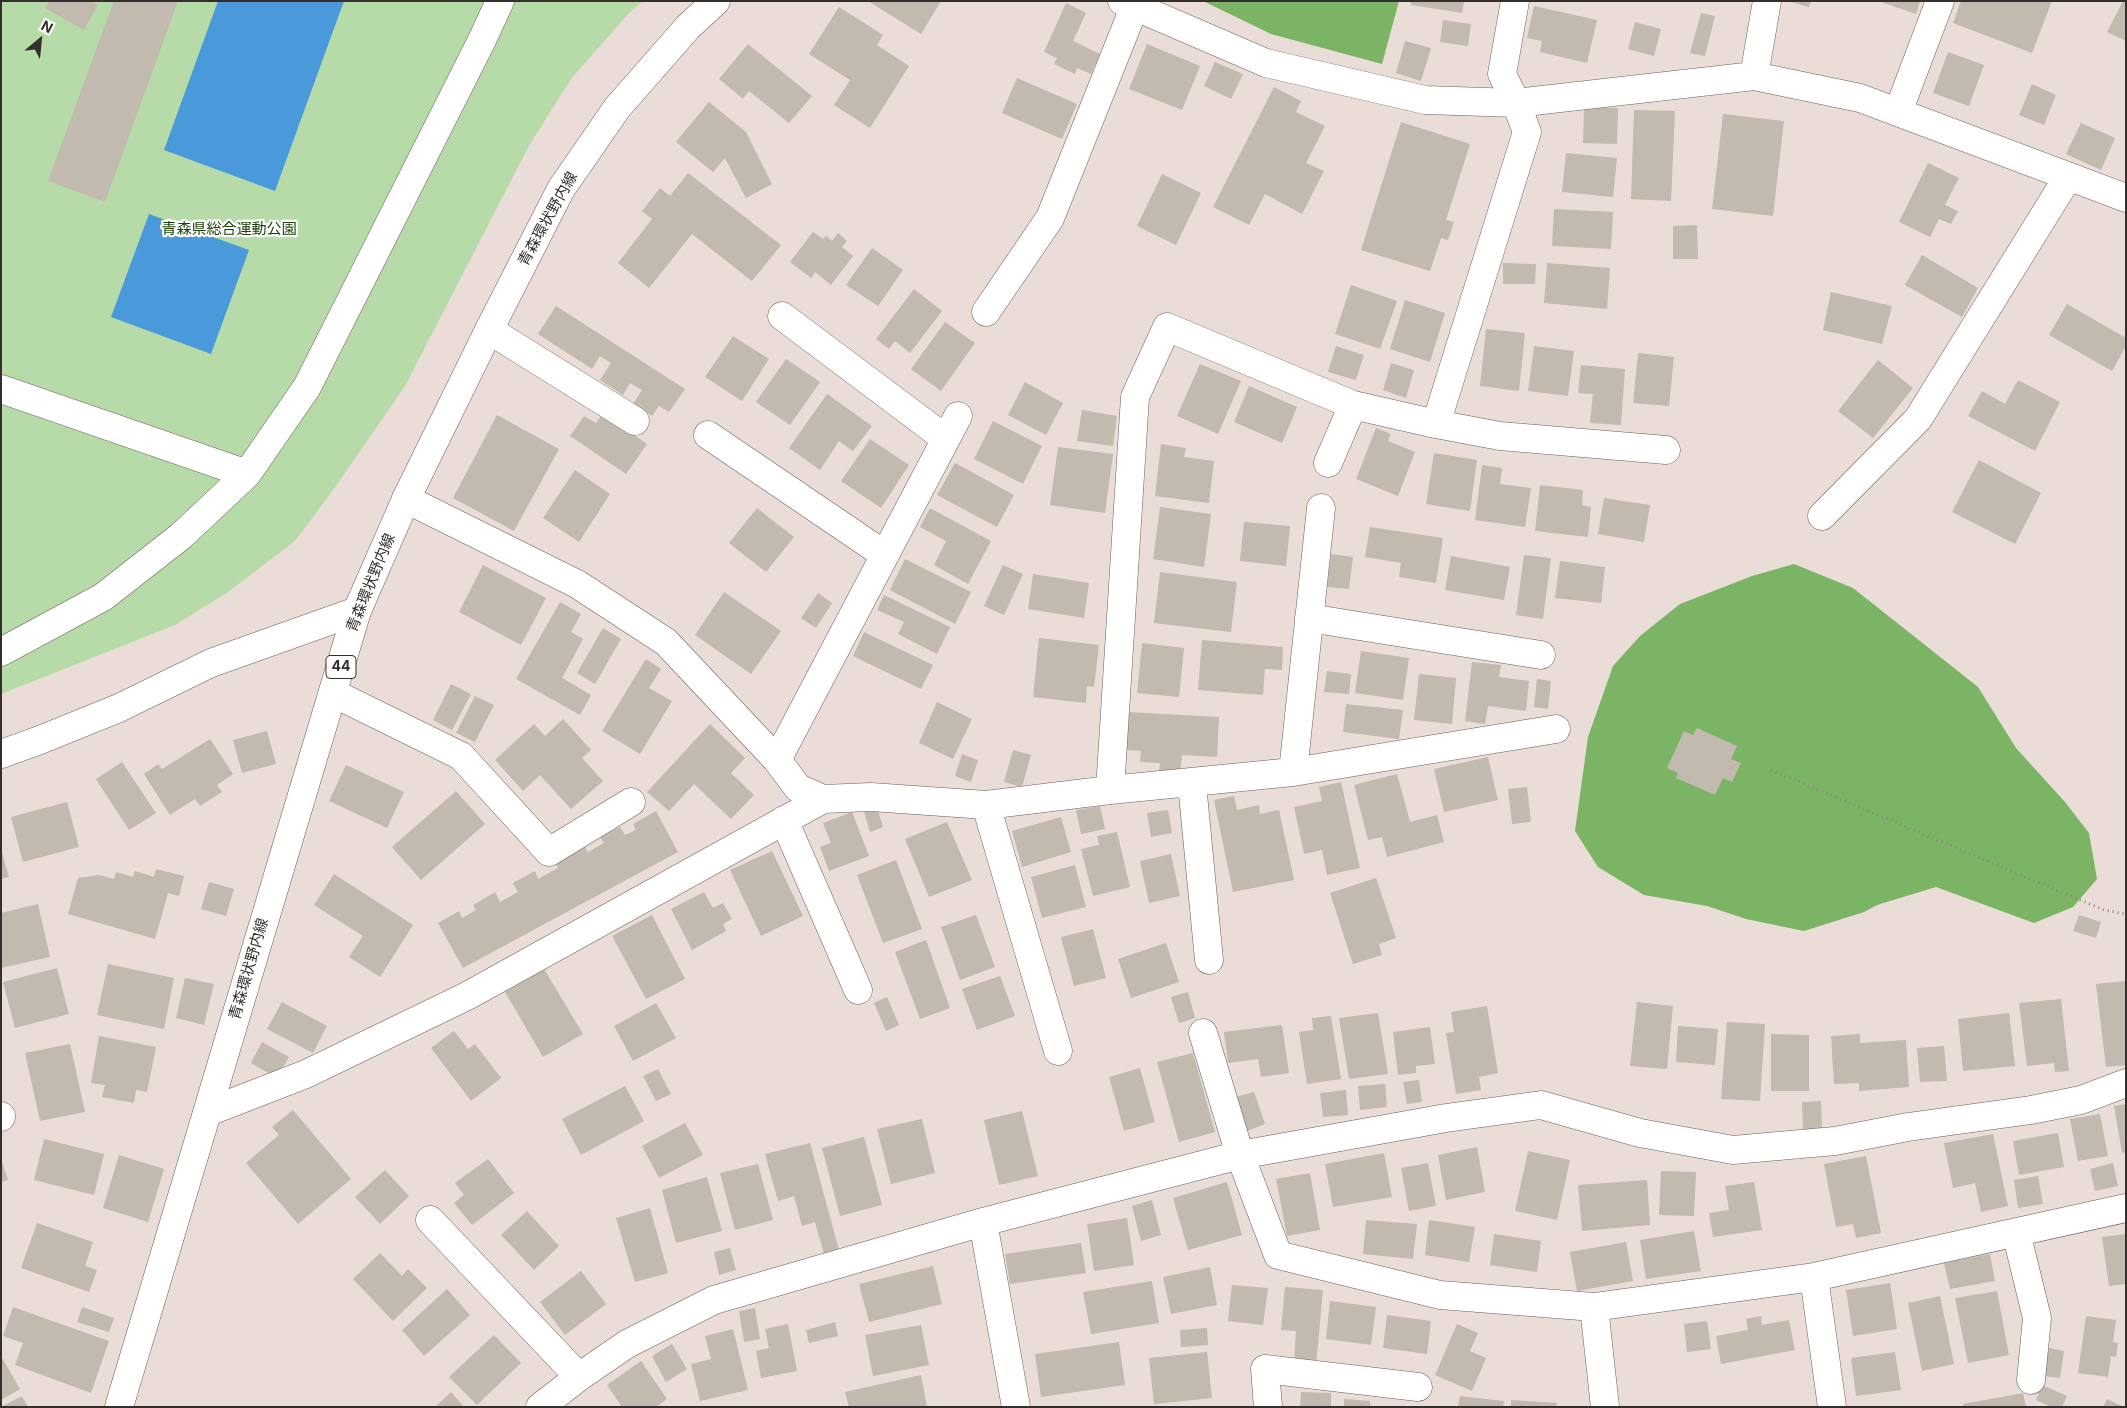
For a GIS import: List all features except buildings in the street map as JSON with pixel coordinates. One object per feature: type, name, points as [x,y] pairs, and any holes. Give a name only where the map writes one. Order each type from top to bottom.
[{"type":"street","points":[[1,652],[104,597],[181,536],[247,474],[307,387],[500,1]]},
{"type":"street","name":"青森環状野内線","points":[[119,1407],[357,611],[406,499],[561,189],[617,108],[688,27],[716,1]]},
{"type":"street","points":[[1436,424],[1526,132],[1516,103],[1502,74],[1515,1]]},
{"type":"street","points":[[1754,76],[1767,1]]},
{"type":"street","points":[[1898,112],[1940,1]]},
{"type":"street","points":[[986,312],[1050,218],[1128,4],[1266,63],[1425,100],[1516,103],[1754,76],[1860,98],[2126,198]]},
{"type":"street","points":[[1822,516],[1918,419],[2068,177]]},
{"type":"street","points":[[777,760],[952,428],[782,316]]},
{"type":"street","points":[[1110,790],[1135,397],[1167,327],[1353,406],[1500,436],[1666,450]]},
{"type":"street","points":[[489,330],[635,422]]},
{"type":"street","points":[[1,389],[247,474]]},
{"type":"street","points":[[1328,463],[1353,406]]},
{"type":"street","points":[[708,435],[885,555]]},
{"type":"street","points":[[406,499],[577,584],[666,642],[777,760],[798,788],[824,799]]},
{"type":"street","points":[[1292,772],[1321,508]]},
{"type":"street","points":[[1,754],[119,708],[211,663],[357,611]]},
{"type":"street","points":[[1309,618],[1541,655]]},
{"type":"street","points":[[333,693],[461,756],[549,852],[631,802]]},
{"type":"street","points":[[208,1112],[306,1074],[467,996],[824,799],[871,797],[986,806],[1110,790],[1192,784],[1292,772],[1556,729]]},
{"type":"street","points":[[1192,784],[1209,960]]},
{"type":"street","points":[[986,806],[1058,1051]]},
{"type":"street","points":[[784,820],[858,990]]},
{"type":"street","points":[[1203,1033],[1240,1155],[1278,1255],[1440,1295],[1594,1308],[1814,1276],[2126,1208]]},
{"type":"street","points":[[540,1407],[627,1344],[714,1300],[983,1222],[1240,1155],[1446,1118],[1541,1105],[1640,1133],[1733,1150],[1835,1141],[1908,1127],[2031,1110],[2081,1100],[2126,1083]]},
{"type":"street","points":[[430,1220],[579,1377]]},
{"type":"street","points":[[983,1222],[1016,1407]]},
{"type":"street","points":[[2016,1232],[2037,1318],[2031,1380]]},
{"type":"street","points":[[1814,1276],[1832,1407]]},
{"type":"street","points":[[1594,1308],[1605,1407]]},
{"type":"street","points":[[1268,1407],[1265,1369],[1418,1387]]},
{"type":"path","points":[[1771,770],[2104,910],[2126,914]]},
{"type":"green space","name":"青森県総合運動公園","points":[[1,1],[643,1],[629,13],[571,79],[530,144],[405,386],[336,486],[295,541],[228,592],[175,625],[1,694]]},
{"type":"green space","points":[[1203,1],[1399,1],[1382,64],[1271,34]]},
{"type":"green space","points":[[1794,564],[1853,588],[1978,687],[2016,748],[2065,802],[2089,833],[2097,879],[2073,907],[2034,923],[1936,887],[1877,905],[1864,912],[1804,931],[1746,919],[1707,906],[1644,895],[1598,867],[1575,831],[1588,737],[1613,666],[1640,636],[1680,604],[1752,576]]},
{"type":"water","points":[[218,1],[344,1],[275,191],[164,150]]},
{"type":"water","points":[[149,214],[249,250],[211,354],[111,317]]}]
